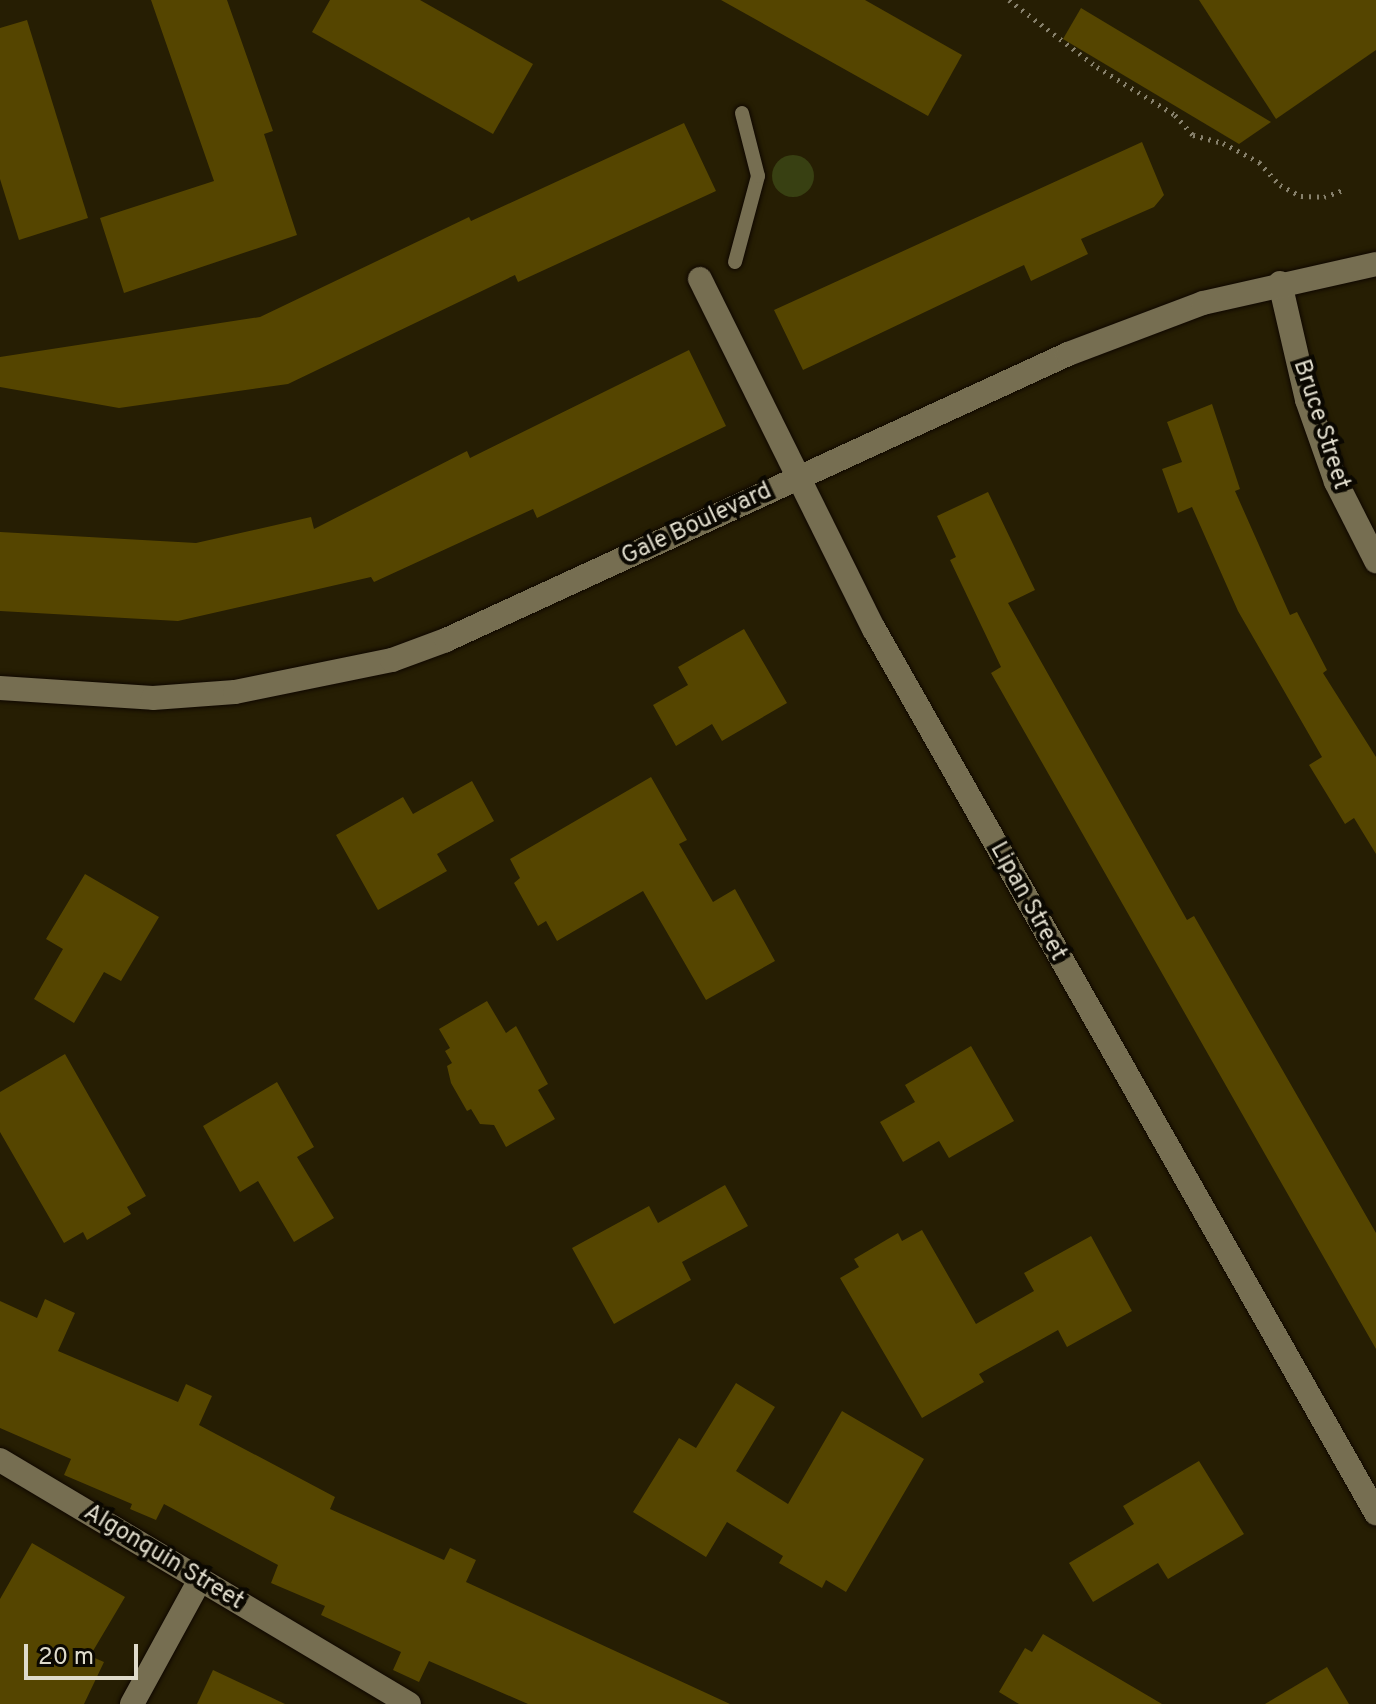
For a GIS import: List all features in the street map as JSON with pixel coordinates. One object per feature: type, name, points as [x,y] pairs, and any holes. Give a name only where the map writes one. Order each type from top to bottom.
[{"type":"street","name":"Gale Boulevard","points":[[0,688],[153,698],[221,693],[324,677],[392,660],[460,634],[1068,354],[1203,303],[1280,283],[1376,264]]},
{"type":"street","name":"Lipan Street","points":[[700,279],[874,629],[1376,1513]]},
{"type":"street","name":"Bruce Street","points":[[1280,283],[1307,400],[1336,482],[1376,561]]},
{"type":"street","name":"Algonquin Street","points":[[0,1460],[409,1704]]},
{"type":"street","points":[[132,1704],[200,1580]]},
{"type":"lane","points":[[735,262],[758,176],[742,113]]},
{"type":"path","points":[[1009,0],[1097,67],[1175,115],[1193,135],[1223,143],[1259,162],[1280,185],[1301,196],[1324,197],[1346,189]]},
{"type":"green space","points":[[793,155],[808,161],[814,176],[808,191],[793,197],[778,191],[772,176],[778,161]]},
{"type":"building","points":[[151,0],[227,0],[273,131],[264,134],[297,235],[124,293],[100,218],[214,181]]},
{"type":"building","points":[[330,0],[420,0],[533,64],[493,134],[312,32]]},
{"type":"building","points":[[721,0],[865,0],[962,55],[928,116]]},
{"type":"building","points":[[1199,0],[1376,0],[1376,50],[1276,119]]},
{"type":"building","points":[[1081,8],[1271,122],[1239,144],[1063,39]]},
{"type":"building","points":[[27,20],[88,218],[19,240],[0,179],[0,28]]},
{"type":"building","points":[[684,123],[716,191],[518,282],[515,275],[288,384],[119,408],[0,387],[0,357],[260,317],[469,217],[471,221]]},
{"type":"building","points":[[1142,142],[1164,195],[1154,207],[1081,239],[1088,254],[1031,281],[1024,265],[803,370],[774,310]]},
{"type":"building","points":[[689,350],[726,426],[537,518],[533,509],[374,582],[371,577],[178,621],[0,611],[0,532],[196,543],[311,517],[314,529],[467,451],[470,458]]},
{"type":"building","points":[[1212,404],[1240,489],[1235,491],[1290,615],[1297,612],[1327,670],[1323,673],[1376,757],[1376,854],[1354,818],[1345,824],[1309,765],[1322,757],[1238,611],[1192,507],[1178,513],[1162,469],[1182,462],[1167,422]]},
{"type":"building","points":[[988,492],[1035,590],[1008,603],[1187,920],[1194,916],[1376,1233],[1376,1349],[991,673],[1001,667],[950,560],[956,557],[937,516]]},
{"type":"building","points":[[744,629],[787,703],[722,741],[712,724],[676,746],[653,705],[688,685],[678,667]]},
{"type":"building","points":[[651,777],[687,840],[679,844],[713,902],[735,889],[775,961],[706,1000],[643,891],[557,941],[546,921],[538,926],[514,883],[520,878],[510,859]]},
{"type":"building","points":[[472,781],[494,821],[437,854],[447,871],[378,910],[336,835],[403,797],[413,814]]},
{"type":"building","points":[[85,874],[159,917],[121,981],[104,972],[74,1023],[34,999],[63,949],[46,939]]},
{"type":"building","points":[[487,1001],[506,1033],[516,1026],[548,1084],[538,1090],[555,1119],[506,1147],[494,1125],[480,1124],[471,1109],[467,1111],[451,1083],[447,1066],[452,1063],[445,1051],[450,1048],[439,1029]]},
{"type":"building","points":[[971,1046],[1014,1121],[949,1158],[939,1141],[903,1162],[880,1122],[915,1102],[905,1085]]},
{"type":"building","points":[[65,1054],[146,1196],[127,1207],[131,1214],[87,1240],[83,1232],[64,1243],[0,1132],[0,1092]]},
{"type":"building","points":[[277,1082],[314,1147],[297,1157],[334,1218],[294,1242],[258,1181],[240,1192],[203,1126]]},
{"type":"building","points":[[725,1185],[748,1226],[682,1262],[691,1280],[614,1324],[572,1248],[649,1206],[658,1223]]},
{"type":"building","points":[[922,1230],[976,1324],[1034,1291],[1024,1273],[1091,1236],[1132,1311],[1067,1347],[1058,1330],[979,1374],[984,1382],[922,1418],[840,1278],[859,1267],[854,1259],[898,1233],[902,1241]]},
{"type":"building","points":[[45,1299],[75,1313],[58,1351],[178,1402],[186,1384],[212,1396],[199,1425],[335,1497],[330,1509],[444,1560],[450,1548],[476,1560],[466,1582],[730,1704],[528,1704],[429,1661],[419,1682],[393,1670],[401,1652],[321,1615],[325,1606],[271,1583],[278,1565],[164,1504],[156,1520],[130,1509],[132,1504],[64,1475],[71,1459],[0,1428],[0,1301],[37,1318]]},
{"type":"building","points":[[736,1383],[775,1407],[736,1471],[788,1504],[842,1411],[924,1459],[846,1592],[826,1580],[822,1588],[779,1563],[783,1556],[727,1522],[706,1557],[633,1512],[679,1438],[696,1448]]},
{"type":"building","points":[[1199,1461],[1244,1534],[1168,1579],[1158,1563],[1093,1602],[1069,1563],[1134,1524],[1123,1506]]},
{"type":"building","points":[[32,1543],[125,1597],[90,1656],[104,1662],[84,1704],[0,1704],[0,1599]]},
{"type":"building","points":[[1043,1634],[1162,1704],[1019,1704],[999,1692],[1025,1648],[1032,1652]]},
{"type":"building","points":[[1327,1667],[1349,1704],[1265,1704]]},
{"type":"building","points":[[213,1670],[285,1704],[197,1704]]}]
